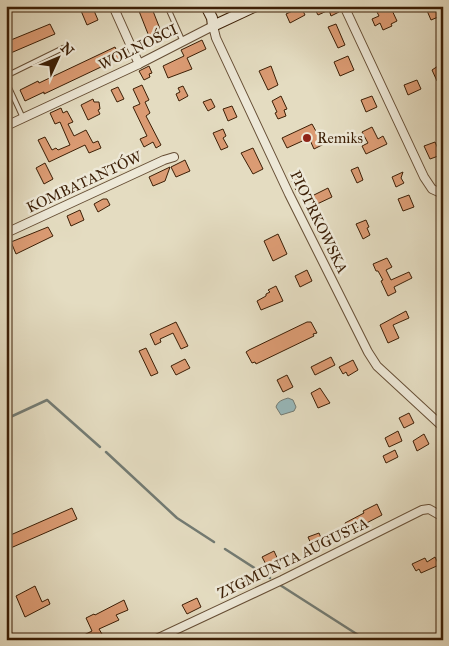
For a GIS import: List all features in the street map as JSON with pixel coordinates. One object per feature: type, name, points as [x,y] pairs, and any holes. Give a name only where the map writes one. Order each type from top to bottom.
[{"type":"street","points":[[114,6],[139,64]]},
{"type":"street","name":"PIOTRKOWSKA","points":[[206,6],[212,18],[216,38],[282,180],[368,352],[377,366],[443,427]]},
{"type":"street","name":"WOLNOŚCI","points":[[8,125],[139,64],[256,6]]},
{"type":"street","points":[[344,6],[424,177],[432,189],[443,194]]},
{"type":"street","name":"KOMBATANTÓW","points":[[6,233],[174,157]]},
{"type":"street","name":"ZYGMUNTA AUGUSTA","points":[[154,640],[282,580],[422,510],[429,509],[443,517]]},
{"type":"lane","points":[[167,6],[183,42]]},
{"type":"lane","points":[[6,76],[63,48]]},
{"type":"lane","points":[[6,81],[23,118]]},
{"type":"lane","points":[[6,105],[8,125]]},
{"type":"water","points":[[288,398],[293,400],[296,407],[294,411],[281,415],[276,407],[279,402]]},
{"type":"building","points":[[79,6],[92,6],[98,20],[87,25]]},
{"type":"building","points":[[137,6],[151,6],[164,39],[152,44]]},
{"type":"building","points":[[313,6],[337,6],[339,12],[331,16],[329,10],[318,15]]},
{"type":"building","points":[[374,6],[390,6],[397,21],[391,24],[392,26],[383,30],[380,23],[375,26],[372,19],[379,16]]},
{"type":"building","points":[[425,6],[443,6],[443,15],[431,20]]},
{"type":"building","points":[[301,7],[305,15],[290,23],[286,14]]},
{"type":"building","points":[[50,24],[55,34],[6,55],[6,42]]},
{"type":"building","points":[[336,24],[345,45],[338,48],[328,27]]},
{"type":"building","points":[[202,40],[206,49],[187,58],[192,69],[168,78],[163,66],[184,56],[181,50]]},
{"type":"building","points":[[115,47],[120,58],[25,101],[20,90]]},
{"type":"building","points":[[348,56],[354,70],[340,76],[334,62]]},
{"type":"building","points":[[149,66],[152,73],[149,74],[150,77],[144,80],[139,71]]},
{"type":"building","points":[[271,66],[278,85],[268,90],[259,71]]},
{"type":"building","points":[[438,66],[443,78],[437,81],[432,70]]},
{"type":"building","points":[[417,80],[421,89],[408,95],[404,85]]},
{"type":"building","points":[[142,85],[149,100],[145,102],[150,113],[146,116],[161,145],[156,148],[153,142],[144,147],[140,139],[147,136],[133,107],[140,104],[133,89]]},
{"type":"building","points":[[183,86],[188,96],[179,101],[176,94],[180,92],[178,88]]},
{"type":"building","points":[[118,87],[124,99],[117,102],[111,90]]},
{"type":"building","points":[[281,96],[287,109],[284,110],[286,116],[278,119],[272,101]]},
{"type":"building","points":[[372,96],[377,107],[366,112],[361,100]]},
{"type":"building","points":[[93,99],[94,102],[99,102],[100,109],[98,110],[100,114],[88,120],[81,105]]},
{"type":"building","points":[[211,99],[215,107],[208,111],[203,102]]},
{"type":"building","points":[[232,106],[237,117],[228,121],[223,109]]},
{"type":"building","points":[[61,108],[63,113],[67,111],[73,122],[68,124],[74,136],[86,130],[93,143],[98,141],[101,148],[89,153],[85,145],[49,162],[38,140],[45,137],[52,150],[56,148],[58,150],[70,145],[60,122],[55,124],[50,113]]},
{"type":"building","points":[[312,124],[317,133],[321,131],[326,143],[314,149],[309,138],[287,148],[282,138]]},
{"type":"building","points":[[372,127],[378,139],[383,136],[387,144],[366,154],[362,146],[368,143],[362,132]]},
{"type":"building","points":[[223,129],[226,136],[223,138],[228,147],[221,150],[213,133]]},
{"type":"building","points":[[435,142],[441,155],[430,159],[424,146]]},
{"type":"building","points":[[253,148],[263,169],[253,174],[241,153]]},
{"type":"building","points":[[185,160],[190,171],[176,177],[171,167]]},
{"type":"building","points":[[45,163],[53,179],[44,184],[36,168]]},
{"type":"building","points":[[170,167],[165,181],[153,186],[149,177]]},
{"type":"building","points":[[358,167],[363,180],[357,183],[351,170]]},
{"type":"building","points":[[296,172],[302,187],[296,190],[289,175]]},
{"type":"building","points":[[403,172],[401,178],[404,183],[396,187],[392,177]]},
{"type":"building","points":[[328,188],[332,197],[315,205],[312,196]]},
{"type":"building","points":[[409,195],[414,207],[403,211],[398,199]]},
{"type":"building","points":[[107,199],[110,205],[98,212],[94,204]]},
{"type":"building","points":[[80,210],[84,220],[71,226],[67,216]]},
{"type":"building","points":[[366,220],[370,235],[363,239],[356,224]]},
{"type":"building","points":[[48,227],[53,236],[16,254],[11,242]]},
{"type":"building","points":[[278,234],[287,254],[273,261],[264,241]]},
{"type":"building","points":[[387,258],[392,267],[386,270],[391,280],[409,272],[412,278],[394,287],[396,292],[388,296],[381,281],[383,280],[373,264]]},
{"type":"building","points":[[307,270],[312,281],[300,287],[295,276]]},
{"type":"building","points":[[276,286],[283,301],[261,310],[257,301],[270,292],[268,290]]},
{"type":"building","points":[[406,311],[409,318],[393,325],[399,338],[388,343],[380,325]]},
{"type":"building","points":[[176,322],[188,346],[181,349],[173,333],[160,339],[161,342],[155,345],[150,334]]},
{"type":"building","points":[[307,322],[311,322],[317,333],[313,334],[314,336],[256,364],[255,362],[252,363],[246,352]]},
{"type":"building","points":[[146,348],[158,373],[151,376],[139,351]]},
{"type":"building","points":[[331,357],[335,365],[315,375],[311,367]]},
{"type":"building","points":[[185,359],[190,368],[176,375],[171,366]]},
{"type":"building","points":[[353,360],[358,370],[348,376],[346,372],[343,374],[339,367]]},
{"type":"building","points":[[287,375],[293,387],[283,392],[277,380]]},
{"type":"building","points":[[320,388],[330,403],[318,408],[311,393]]},
{"type":"building","points":[[409,413],[414,423],[404,428],[399,418]]},
{"type":"building","points":[[398,431],[402,441],[389,447],[385,438]]},
{"type":"building","points":[[424,434],[429,444],[417,451],[413,441]]},
{"type":"building","points":[[395,450],[398,457],[386,463],[383,456]]},
{"type":"building","points":[[377,504],[382,515],[349,532],[345,523]]},
{"type":"building","points":[[72,508],[77,519],[6,550],[6,537]]},
{"type":"building","points":[[319,533],[322,540],[311,544],[308,537]]},
{"type":"building","points":[[274,551],[279,562],[268,568],[262,557]]},
{"type":"building","points":[[435,557],[439,565],[421,573],[419,569],[416,571],[412,564],[425,558],[427,562]]},
{"type":"building","points":[[35,586],[42,602],[48,599],[50,604],[25,617],[16,596]]},
{"type":"building","points":[[197,598],[201,607],[187,614],[182,605]]},
{"type":"building","points":[[124,600],[128,610],[116,615],[119,620],[99,629],[102,634],[89,640],[84,640],[82,636],[92,631],[86,618]]},
{"type":"waterway","points":[[6,419],[47,400],[100,447]]},
{"type":"waterway","points":[[106,452],[177,518],[214,542]]},
{"type":"waterway","points":[[225,549],[270,578]]},
{"type":"waterway","points":[[280,585],[366,640]]},
{"type":"place","name":"Remiks","points":[[307,138]]}]
